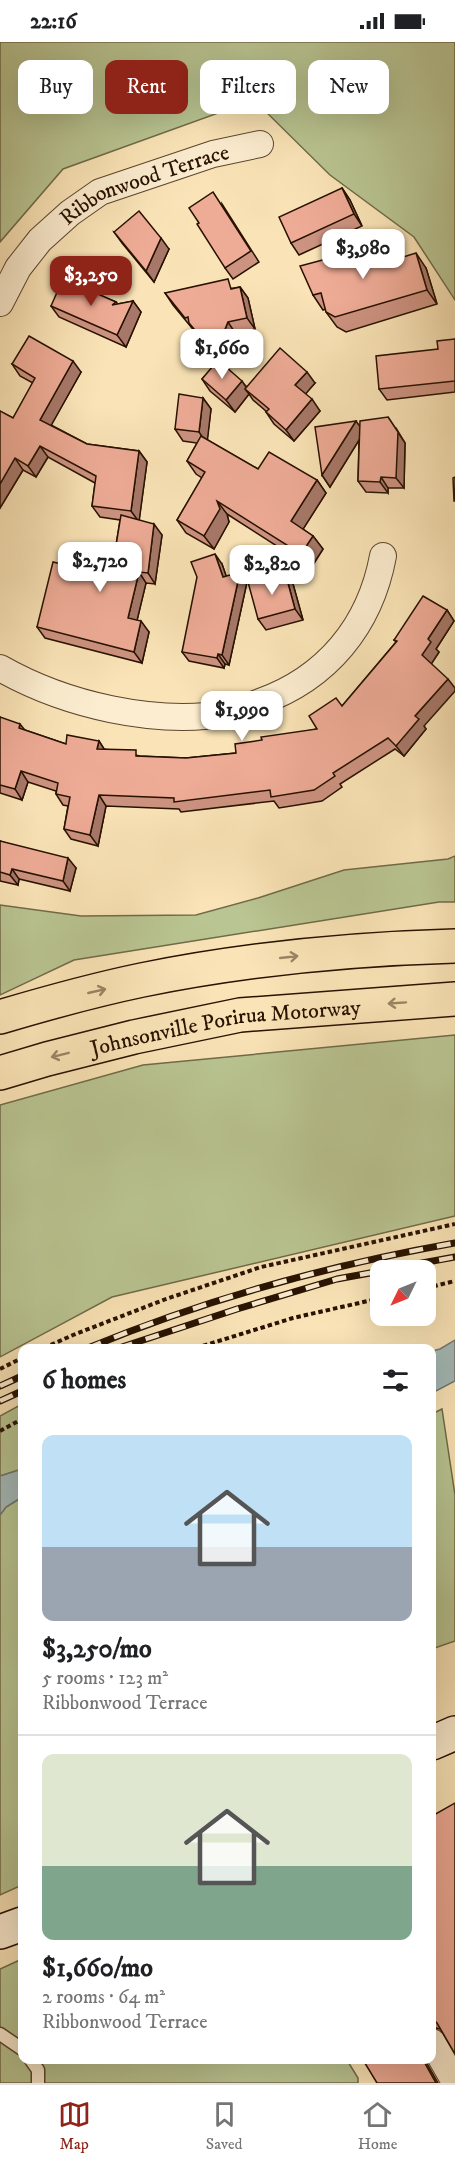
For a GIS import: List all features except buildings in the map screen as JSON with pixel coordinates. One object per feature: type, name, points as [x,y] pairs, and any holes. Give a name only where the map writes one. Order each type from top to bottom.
[{"type":"highway","points":[[0,1017],[141,980],[216,967],[291,956],[455,946]]},
{"type":"highway","name":"Johnsonville Porirua Motorway","points":[[0,1073],[135,1037],[240,1015],[455,999]]},
{"type":"main road","points":[[436,1741],[455,1733]]},
{"type":"main road","points":[[0,1932],[18,1925]]},
{"type":"street","name":"Ribbonwood Terrace","points":[[0,303],[18,268],[40,240],[70,213],[100,192],[213,154],[260,144]]},
{"type":"street","points":[[0,668],[26,683],[92,705],[154,716],[195,717],[232,712],[273,698],[308,678],[345,646],[367,610],[379,578],[383,556]]},
{"type":"street","points":[[436,2049],[455,2082]]},
{"type":"lane","points":[[0,2034],[18,2046]]},
{"type":"lane","points":[[34,2064],[38,2070],[38,2083]]},
{"type":"path","points":[[53,1344],[166,1299],[261,1267],[455,1224]]},
{"type":"path","points":[[436,1286],[455,1281]]},
{"type":"path","points":[[209,1344],[293,1318],[370,1300]]},
{"type":"path","points":[[0,1369],[18,1360]]},
{"type":"path","points":[[0,1431],[18,1421]]},
{"type":"green space","points":[[0,42],[455,42],[455,300],[414,237],[330,175],[268,114],[296,114],[296,60],[200,60],[200,114],[215,114],[63,169],[0,242]]},
{"type":"green space","points":[[455,856],[455,902],[439,902],[74,960],[0,995],[0,905],[81,916],[196,915],[344,870],[448,859]]},
{"type":"green space","points":[[455,1035],[455,1216],[112,1297],[24,1344],[18,1344],[18,1347],[0,1357],[0,1105],[143,1065]]},
{"type":"green space","points":[[18,1406],[18,1470],[0,1476],[0,1416]]},
{"type":"green space","points":[[442,1409],[455,1495],[455,1641],[436,1648],[436,1412]]},
{"type":"green space","points":[[18,1500],[18,1887],[0,1895],[0,1515],[6,1507]]},
{"type":"green space","points":[[18,1961],[18,2064],[349,2064],[358,2078],[358,2083],[0,2083],[0,1969]]},
{"type":"water","points":[[455,1340],[455,1381],[436,1391],[436,1350]]},
{"type":"water","points":[[18,1470],[18,1500],[6,1507],[0,1515],[0,1476]]},
{"type":"railway","points":[[98,1344],[178,1314],[269,1285],[362,1262],[455,1243]]},
{"type":"railway","points":[[436,1260],[455,1257]]},
{"type":"railway","points":[[131,1344],[337,1279],[370,1273]]},
{"type":"railway","points":[[0,1386],[18,1378]]},
{"type":"railway","points":[[0,1401],[18,1393]]}]
